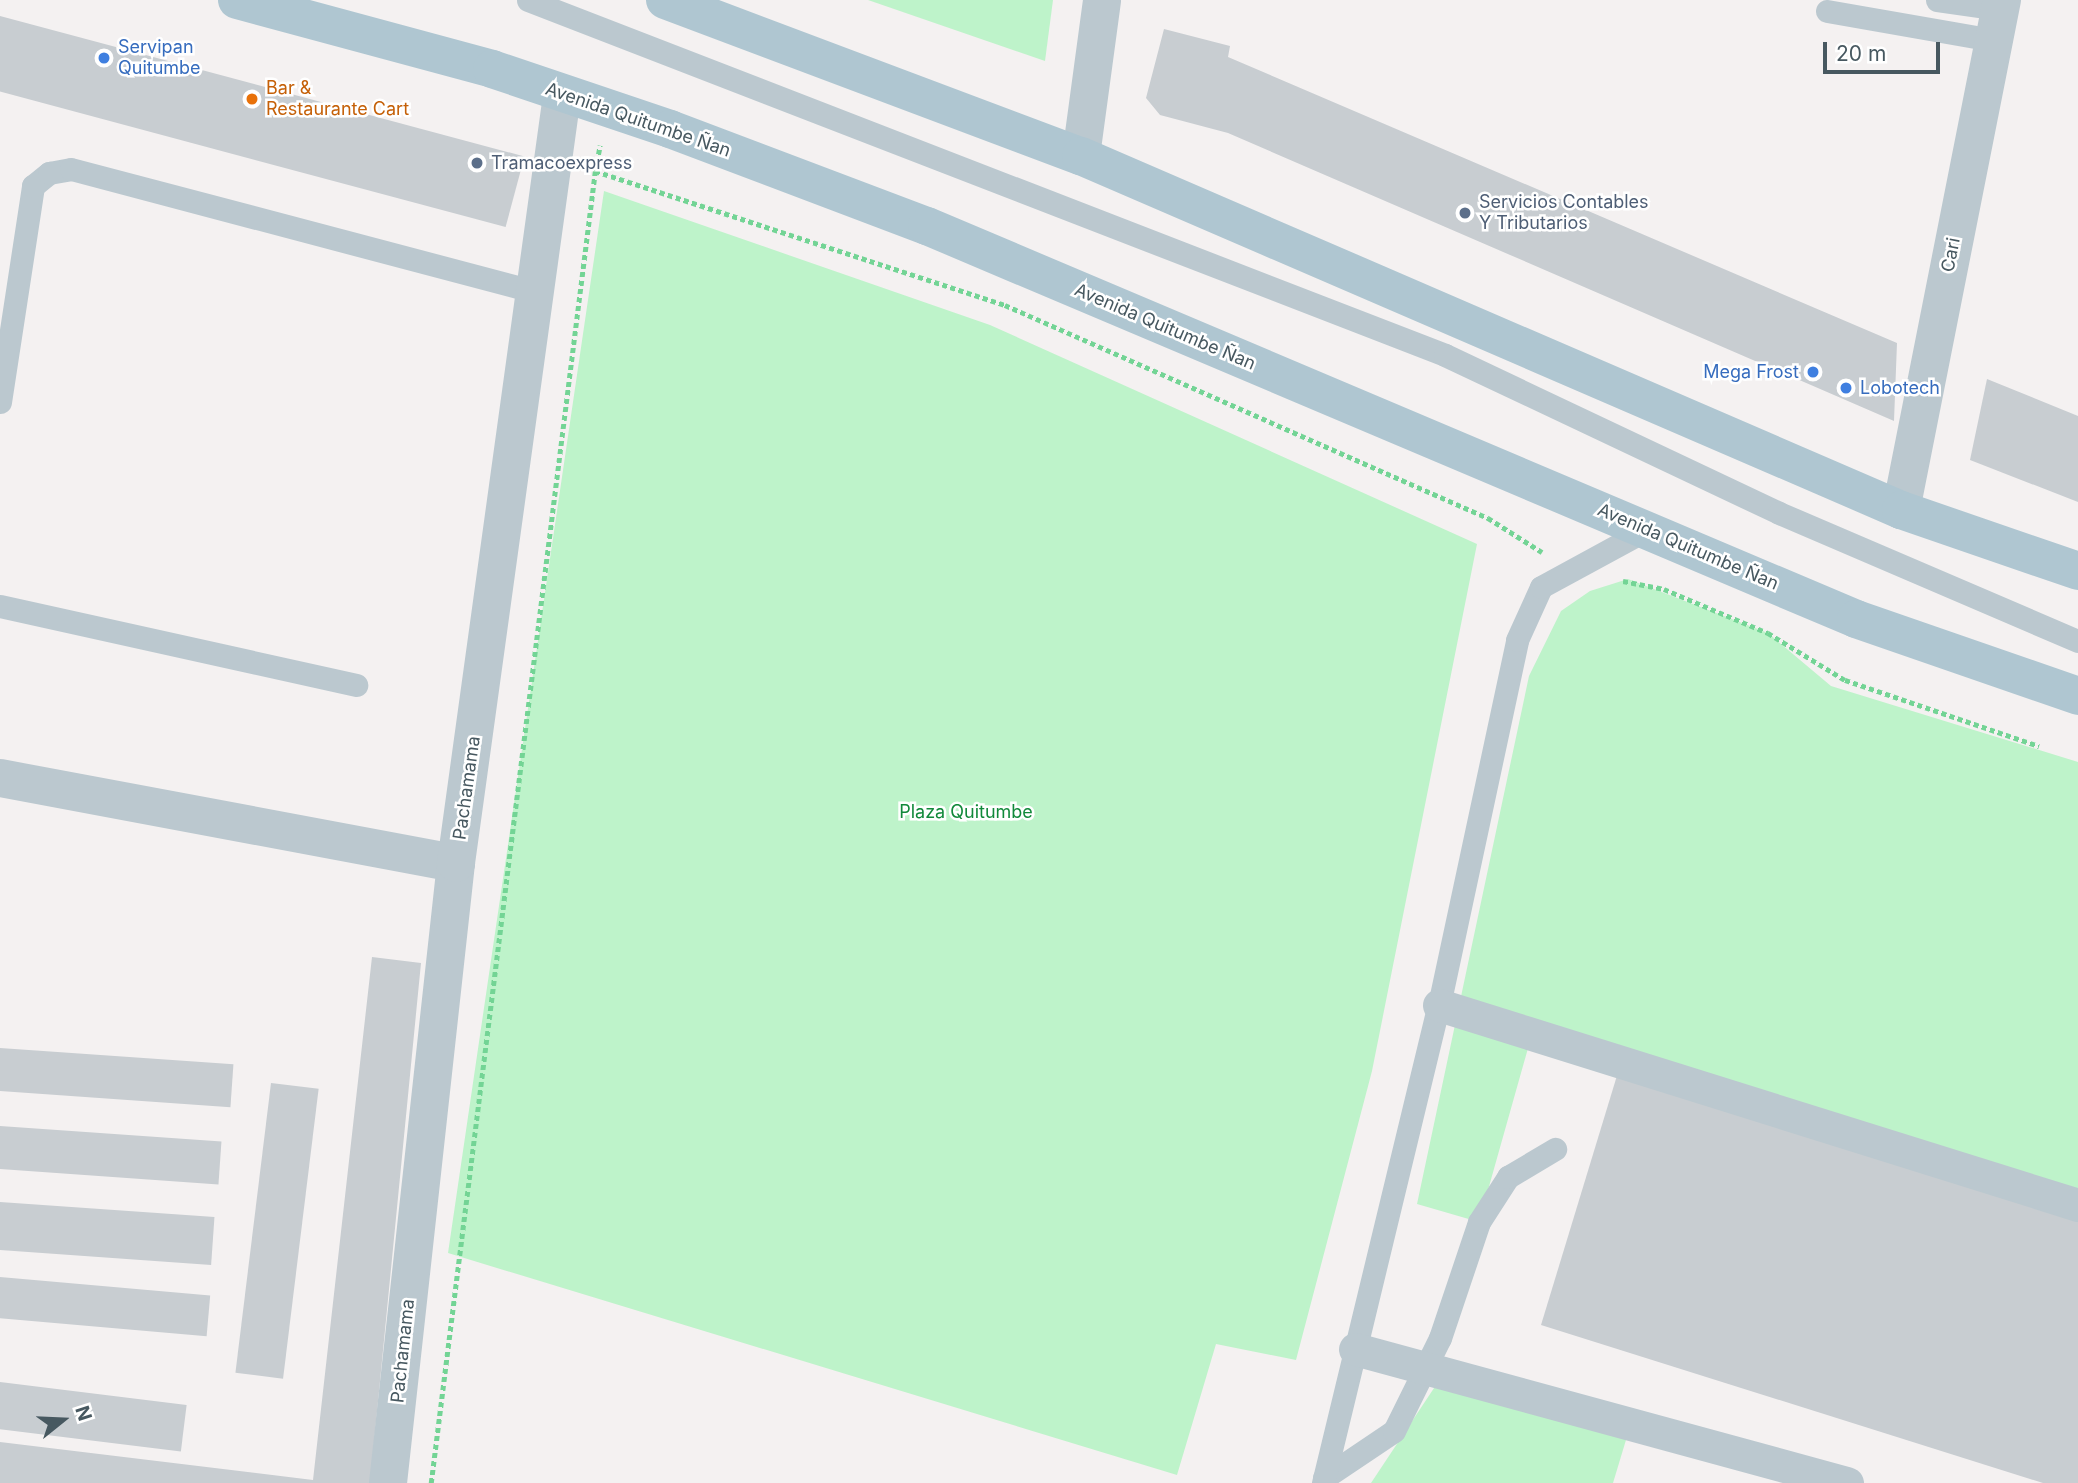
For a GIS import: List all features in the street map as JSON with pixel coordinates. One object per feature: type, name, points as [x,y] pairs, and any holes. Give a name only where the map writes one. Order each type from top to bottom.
[{"type":"main road","name":"Avenida Quitumbe Ñan","points":[[237,0],[670,128],[927,226],[1856,619],[2078,696]]},
{"type":"main road","points":[[665,0],[1081,156],[1901,510],[2078,571]]},
{"type":"street","points":[[1081,156],[1102,0]]},
{"type":"street","name":"Cari","points":[[1901,510],[1999,17]]},
{"type":"street","name":"Pachamama","points":[[388,1483],[456,863],[562,95]]},
{"type":"street","points":[[0,778],[456,863]]},
{"type":"street","points":[[1439,1005],[2078,1205]]},
{"type":"street","points":[[1356,1349],[1427,1365],[1847,1483]]},
{"type":"lane","points":[[528,0],[1445,355],[1779,513],[2078,641]]},
{"type":"lane","points":[[1937,0],[1999,17]]},
{"type":"lane","points":[[1827,11],[1999,17]]},
{"type":"lane","points":[[0,402],[33,186],[49,173],[71,169],[535,292]]},
{"type":"lane","points":[[1324,1480],[1439,1005],[1517,640],[1541,587],[1568,568],[1646,530]]},
{"type":"lane","points":[[0,606],[356,685]]},
{"type":"lane","points":[[1324,1480],[1394,1431],[1427,1365],[1479,1222],[1508,1177],[1555,1149]]},
{"type":"path","points":[[431,1483],[595,171],[1005,305],[1488,518],[1568,568]]},
{"type":"path","points":[[1615,583],[1628,579],[1664,589],[1768,633],[1845,680],[2039,746]]},
{"type":"green space","points":[[868,0],[1053,0],[1045,61]]},
{"type":"green space","name":"Plaza Quitumbe","points":[[604,191],[990,325],[1477,544],[1372,1071],[1296,1360],[1216,1344],[1177,1475],[448,1253]]},
{"type":"green space","points":[[1628,579],[1768,633],[1831,686],[2078,762],[2078,1191],[1532,1034],[1479,1222],[1417,1204],[1529,676],[1561,611],[1590,591]]},
{"type":"green space","points":[[1446,1370],[1632,1420],[1613,1483],[1371,1483]]},
{"type":"building","points":[[0,16],[524,157],[506,227],[0,92]]},
{"type":"building","points":[[1164,29],[1230,46],[1228,57],[1897,343],[1894,421],[1228,133],[1160,115],[1146,98]]},
{"type":"building","points":[[1987,379],[2078,416],[2078,502],[1970,460]]},
{"type":"building","points":[[372,957],[421,963],[370,1483],[0,1483],[0,1442],[313,1480]]},
{"type":"building","points":[[0,1048],[233,1064],[230,1107],[0,1091]]},
{"type":"building","points":[[1619,1069],[2078,1214],[2078,1483],[2043,1483],[1541,1325]]},
{"type":"building","points":[[271,1083],[319,1089],[283,1379],[235,1373]]},
{"type":"building","points":[[0,1126],[221,1141],[218,1184],[0,1169]]},
{"type":"building","points":[[0,1202],[214,1217],[211,1265],[0,1250]]},
{"type":"building","points":[[0,1277],[210,1295],[207,1336],[0,1318]]},
{"type":"building","points":[[0,1382],[187,1405],[181,1452],[0,1429]]},
{"type":"place","name":"Servipan Quitumbe","points":[[104,58]]},
{"type":"place","name":"Bar & Restaurante Cart","points":[[252,99]]},
{"type":"place","name":"Tramacoexpress","points":[[477,163]]},
{"type":"place","name":"Servicios Contables Y Tributarios","points":[[1465,213]]},
{"type":"place","name":"Mega Frost","points":[[1813,372]]},
{"type":"place","name":"Lobotech","points":[[1846,388]]}]
